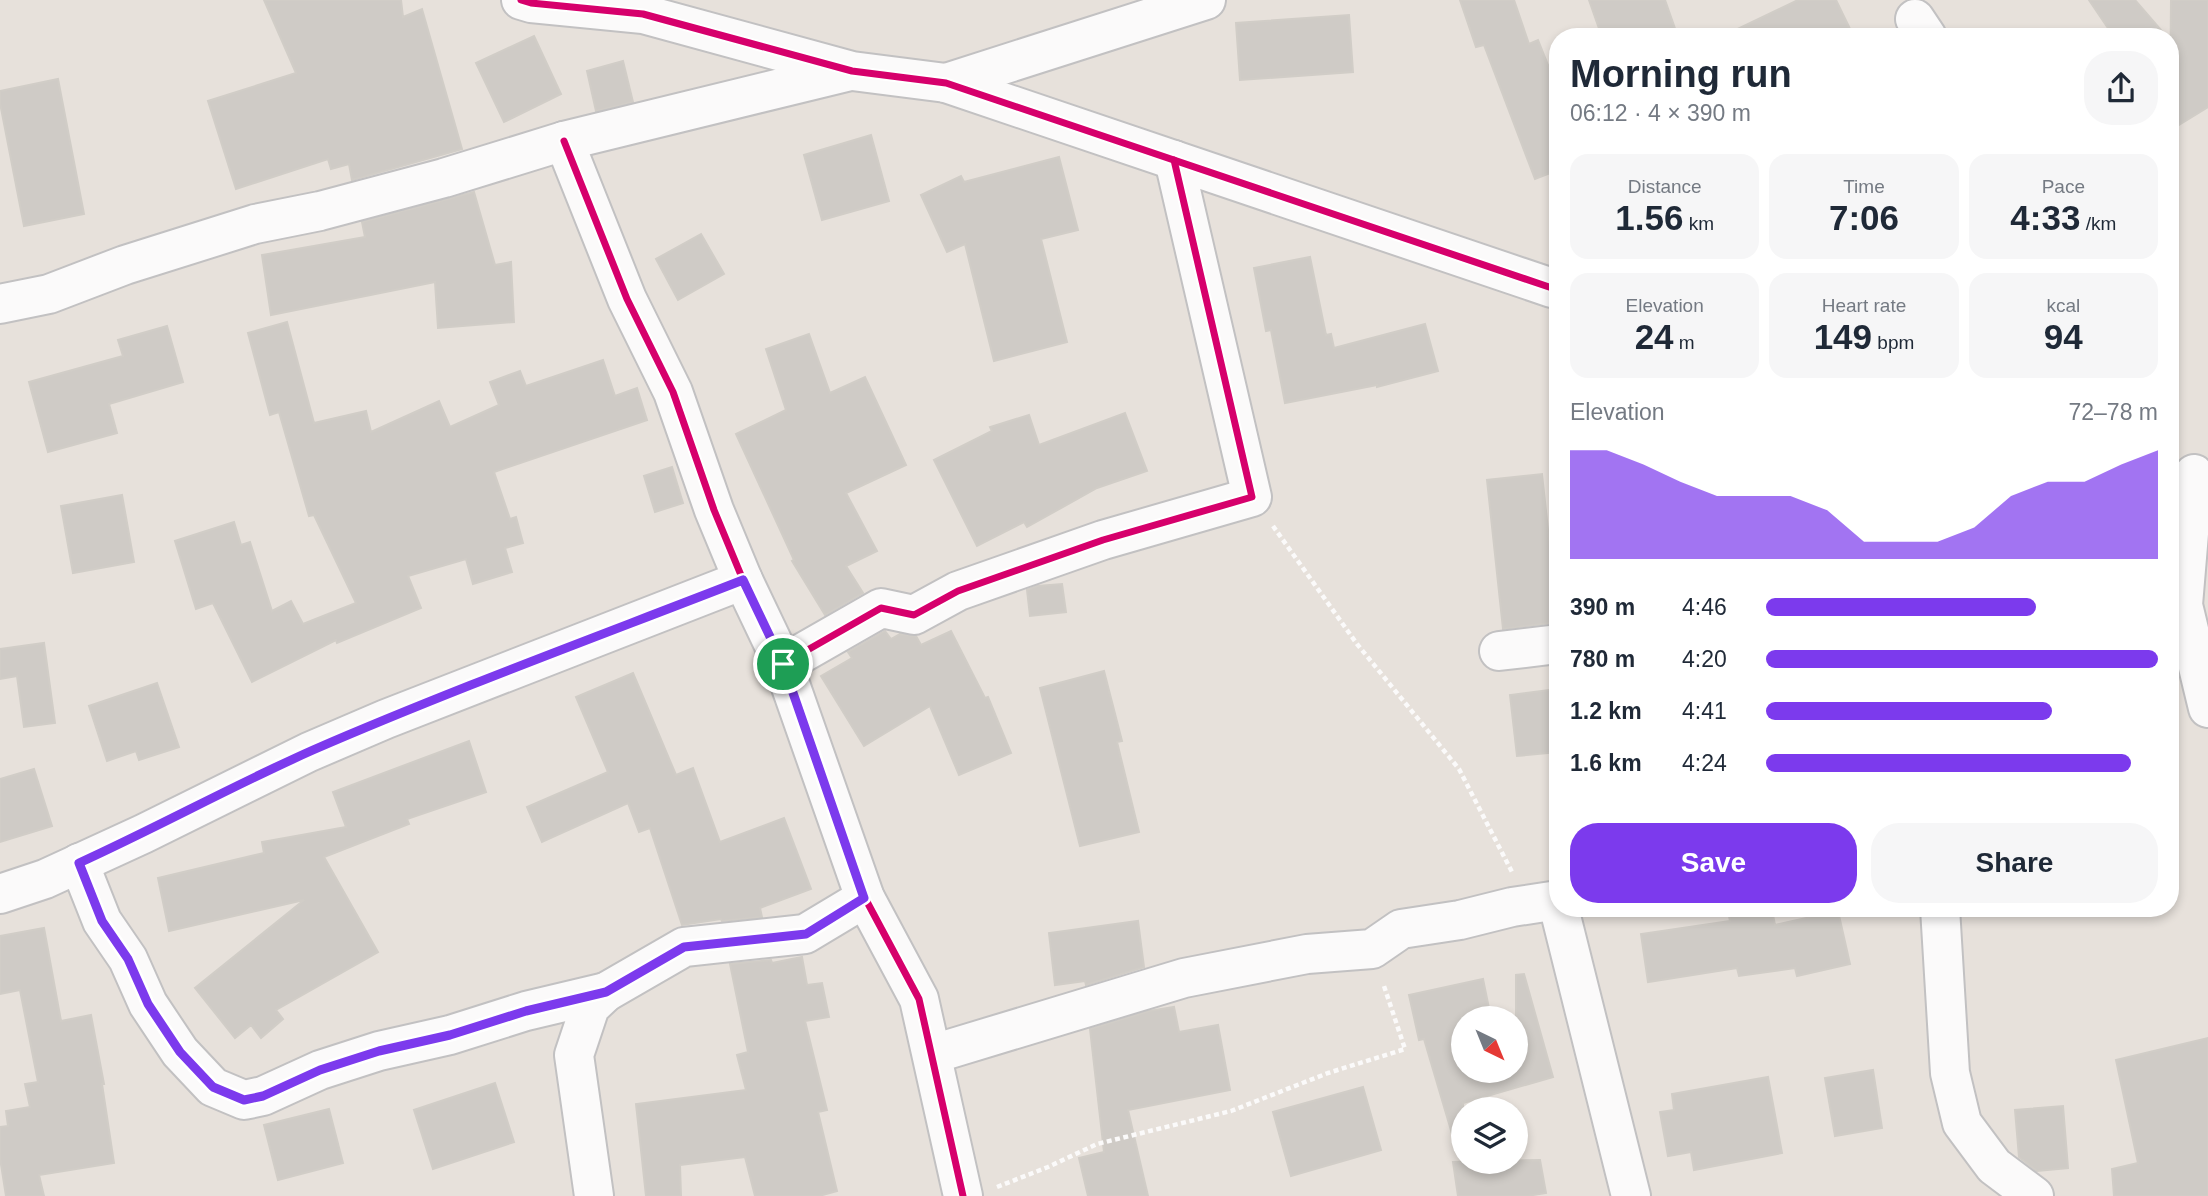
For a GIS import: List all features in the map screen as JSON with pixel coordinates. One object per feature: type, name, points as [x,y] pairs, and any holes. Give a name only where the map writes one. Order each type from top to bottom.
[{"type":"street","points":[[521,0],[531,4],[639,7],[852,71],[946,83],[1549,287]]},
{"type":"street","points":[[946,83],[1204,0]]},
{"type":"street","points":[[0,304],[49,294],[147,257],[255,223],[320,211],[564,141],[852,71]]},
{"type":"street","points":[[564,141],[627,299],[673,392],[714,510],[743,580],[783,664],[864,898],[919,999],[974,1194]]},
{"type":"street","points":[[783,664],[881,608],[914,615],[958,591],[1103,540],[1252,497],[1174,160]]},
{"type":"street","points":[[2191,472],[2183,605],[2208,708]]},
{"type":"street","points":[[0,894],[45,879],[144,834],[309,752],[386,719],[743,580]]},
{"type":"street","points":[[1499,651],[1549,645]]},
{"type":"street","points":[[79,863],[102,921],[128,959],[148,1004],[180,1052],[213,1087],[244,1100],[263,1096],[320,1070],[379,1051],[450,1035],[526,1011],[606,992]]},
{"type":"street","points":[[594,1196],[574,1055],[590,1007],[606,992],[684,947],[806,934],[864,898]]},
{"type":"street","points":[[933,1054],[1184,978],[1307,954],[1372,949],[1401,929],[1549,902]]},
{"type":"street","points":[[1561,917],[1631,1196]]},
{"type":"street","points":[[1941,917],[1950,1073],[1962,1124],[1994,1166],[2034,1196]]},
{"type":"path","points":[[1252,497],[1357,644],[1459,769],[1515,876],[1549,896]]},
{"type":"path","points":[[974,1194],[1048,1167],[1097,1144],[1231,1111],[1328,1073],[1405,1049],[1372,949]]},
{"type":"building","points":[[264,0],[401,0],[403,17],[422,9],[462,149],[352,180],[349,164],[331,169],[328,159],[236,189],[208,101],[296,73]]},
{"type":"building","points":[[1460,0],[1514,0],[1529,44],[1538,40],[1549,68],[1549,174],[1535,179],[1484,45],[1476,47]]},
{"type":"building","points":[[1589,0],[1665,0],[1675,28],[1599,28]]},
{"type":"building","points":[[1798,0],[1836,0],[1850,28],[1740,28]]},
{"type":"building","points":[[2089,0],[2135,0],[2159,28],[2108,28]]},
{"type":"building","points":[[2171,0],[2208,0],[2208,107],[2179,125],[2179,28],[2171,28]]},
{"type":"building","points":[[1349,15],[1353,72],[1240,80],[1236,23]]},
{"type":"building","points":[[534,36],[561,94],[504,122],[476,63]]},
{"type":"building","points":[[623,61],[633,102],[596,111],[587,71]]},
{"type":"building","points":[[58,79],[84,214],[24,226],[0,103],[0,91]]},
{"type":"building","points":[[871,135],[889,201],[822,220],[804,155]]},
{"type":"building","points":[[1059,157],[1078,230],[1041,239],[1067,342],[994,361],[965,244],[947,252],[921,195],[961,176],[964,182]]},
{"type":"building","points":[[474,192],[495,265],[511,262],[514,322],[438,328],[435,282],[271,315],[262,255],[365,237],[362,222]]},
{"type":"building","points":[[701,234],[724,274],[678,300],[656,259]]},
{"type":"building","points":[[1310,257],[1326,335],[1331,334],[1334,348],[1425,324],[1438,371],[1377,387],[1285,403],[1271,330],[1266,331],[1254,268]]},
{"type":"building","points":[[287,322],[314,423],[366,411],[371,432],[439,401],[450,427],[499,405],[490,382],[520,371],[526,386],[603,360],[615,396],[637,388],[647,420],[494,472],[510,519],[516,517],[523,543],[505,548],[512,572],[473,584],[466,559],[408,576],[421,608],[337,643],[336,640],[252,682],[213,603],[196,609],[175,541],[234,522],[241,545],[250,542],[272,611],[291,601],[303,624],[356,603],[314,515],[309,516],[279,412],[270,415],[248,333]]},
{"type":"building","points":[[167,326],[183,382],[109,404],[117,433],[48,452],[29,382],[123,356],[118,340]]},
{"type":"building","points":[[809,334],[830,393],[865,377],[906,465],[846,493],[877,551],[846,566],[863,593],[825,615],[792,561],[794,560],[736,434],[786,410],[766,349]]},
{"type":"building","points":[[1125,413],[1147,471],[1097,488],[1027,527],[1024,522],[977,546],[934,460],[992,431],[990,427],[1029,415],[1039,445]]},
{"type":"building","points":[[672,467],[683,503],[655,512],[644,476]]},
{"type":"building","points":[[1542,474],[1549,539],[1549,623],[1503,629],[1487,480]]},
{"type":"building","points":[[122,495],[134,562],[73,573],[61,506]]},
{"type":"building","points":[[1062,584],[1066,612],[1030,616],[1027,590],[1037,586]]},
{"type":"building","points":[[885,631],[891,639],[900,634],[916,636],[921,645],[951,631],[985,698],[988,697],[1011,753],[959,775],[930,706],[864,746],[821,676],[852,658],[848,652]]},
{"type":"building","points":[[44,643],[55,723],[24,727],[17,676],[0,679],[0,649]]},
{"type":"building","points":[[1104,671],[1122,741],[1117,742],[1139,832],[1080,846],[1040,688]]},
{"type":"building","points":[[633,673],[676,775],[693,768],[720,842],[784,818],[811,889],[760,908],[762,917],[682,925],[650,828],[639,832],[628,803],[542,842],[527,807],[608,772],[576,697]]},
{"type":"building","points":[[157,683],[179,747],[139,760],[136,751],[107,761],[89,706]]},
{"type":"building","points":[[1549,690],[1549,753],[1517,756],[1510,695]]},
{"type":"building","points":[[469,741],[486,792],[407,819],[409,824],[324,857],[378,952],[276,1010],[283,1019],[261,1038],[251,1025],[235,1038],[195,988],[304,900],[169,931],[158,878],[264,853],[262,842],[346,827],[333,792]]},
{"type":"building","points":[[34,769],[52,826],[0,842],[0,779]]},
{"type":"building","points":[[1729,917],[1773,917],[1775,925],[1811,917],[1839,917],[1850,964],[1797,976],[1795,968],[1739,976],[1737,968],[1648,982],[1641,934],[1730,921]]},
{"type":"building","points":[[1138,921],[1144,967],[1086,985],[1085,981],[1055,985],[1049,933]]},
{"type":"building","points":[[44,928],[61,1021],[91,1015],[104,1084],[114,1163],[39,1175],[44,1196],[6,1196],[0,1158],[0,1127],[8,1126],[6,1111],[30,1107],[25,1084],[38,1082],[20,990],[0,994],[0,936]]},
{"type":"building","points":[[802,957],[807,985],[822,983],[829,1017],[805,1021],[827,1110],[818,1112],[837,1191],[819,1196],[755,1196],[745,1157],[680,1165],[681,1196],[646,1196],[636,1104],[746,1090],[737,1055],[748,1052],[730,964],[771,960],[772,963]]},
{"type":"building","points":[[1524,974],[1553,1077],[1484,1097],[1451,1097],[1451,1130],[1424,1039],[1419,1040],[1409,995],[1483,979],[1489,1006],[1451,1006],[1451,1083],[1528,1083],[1528,1006],[1516,1006],[1516,975]]},
{"type":"building","points":[[1174,1007],[1179,1032],[1218,1025],[1230,1090],[1128,1110],[1148,1196],[1088,1196],[1079,1158],[1104,1152],[1090,1029],[1149,1011]]},
{"type":"building","points":[[2208,1038],[2208,1196],[2114,1196],[2112,1169],[2138,1163],[2116,1060]]},
{"type":"building","points":[[1873,1070],[1882,1128],[1835,1136],[1825,1078]]},
{"type":"building","points":[[1768,1077],[1782,1153],[1694,1170],[1691,1152],[1668,1156],[1660,1112],[1674,1110],[1672,1094]]},
{"type":"building","points":[[495,1083],[514,1142],[433,1169],[414,1110]]},
{"type":"building","points":[[1363,1087],[1381,1150],[1291,1176],[1273,1112]]},
{"type":"building","points":[[2063,1106],[2068,1168],[2037,1171],[2019,1157],[2015,1110]]},
{"type":"building","points":[[329,1109],[343,1163],[278,1180],[264,1125]]},
{"type":"building","points":[[1528,1160],[1540,1160],[1546,1193],[1527,1196],[1458,1196],[1455,1174],[1528,1174]]},
{"type":"cycle path","points":[[521,0],[643,14],[852,71],[946,83],[1549,287]]},
{"type":"cycle path","points":[[564,141],[627,299],[673,392],[714,510],[743,580],[783,664],[865,898],[919,999],[963,1196]]},
{"type":"cycle path","points":[[783,664],[881,608],[914,615],[958,591],[1103,540],[1252,497],[1174,160]]},
{"type":"route","points":[[743,580],[783,664],[833,802],[864,898],[806,934],[684,947],[606,992],[526,1011],[450,1035],[379,1051],[320,1070],[263,1096],[244,1100],[213,1087],[180,1052],[148,1004],[128,959],[102,921],[79,863],[144,834],[309,752],[386,719],[743,580]]}]
